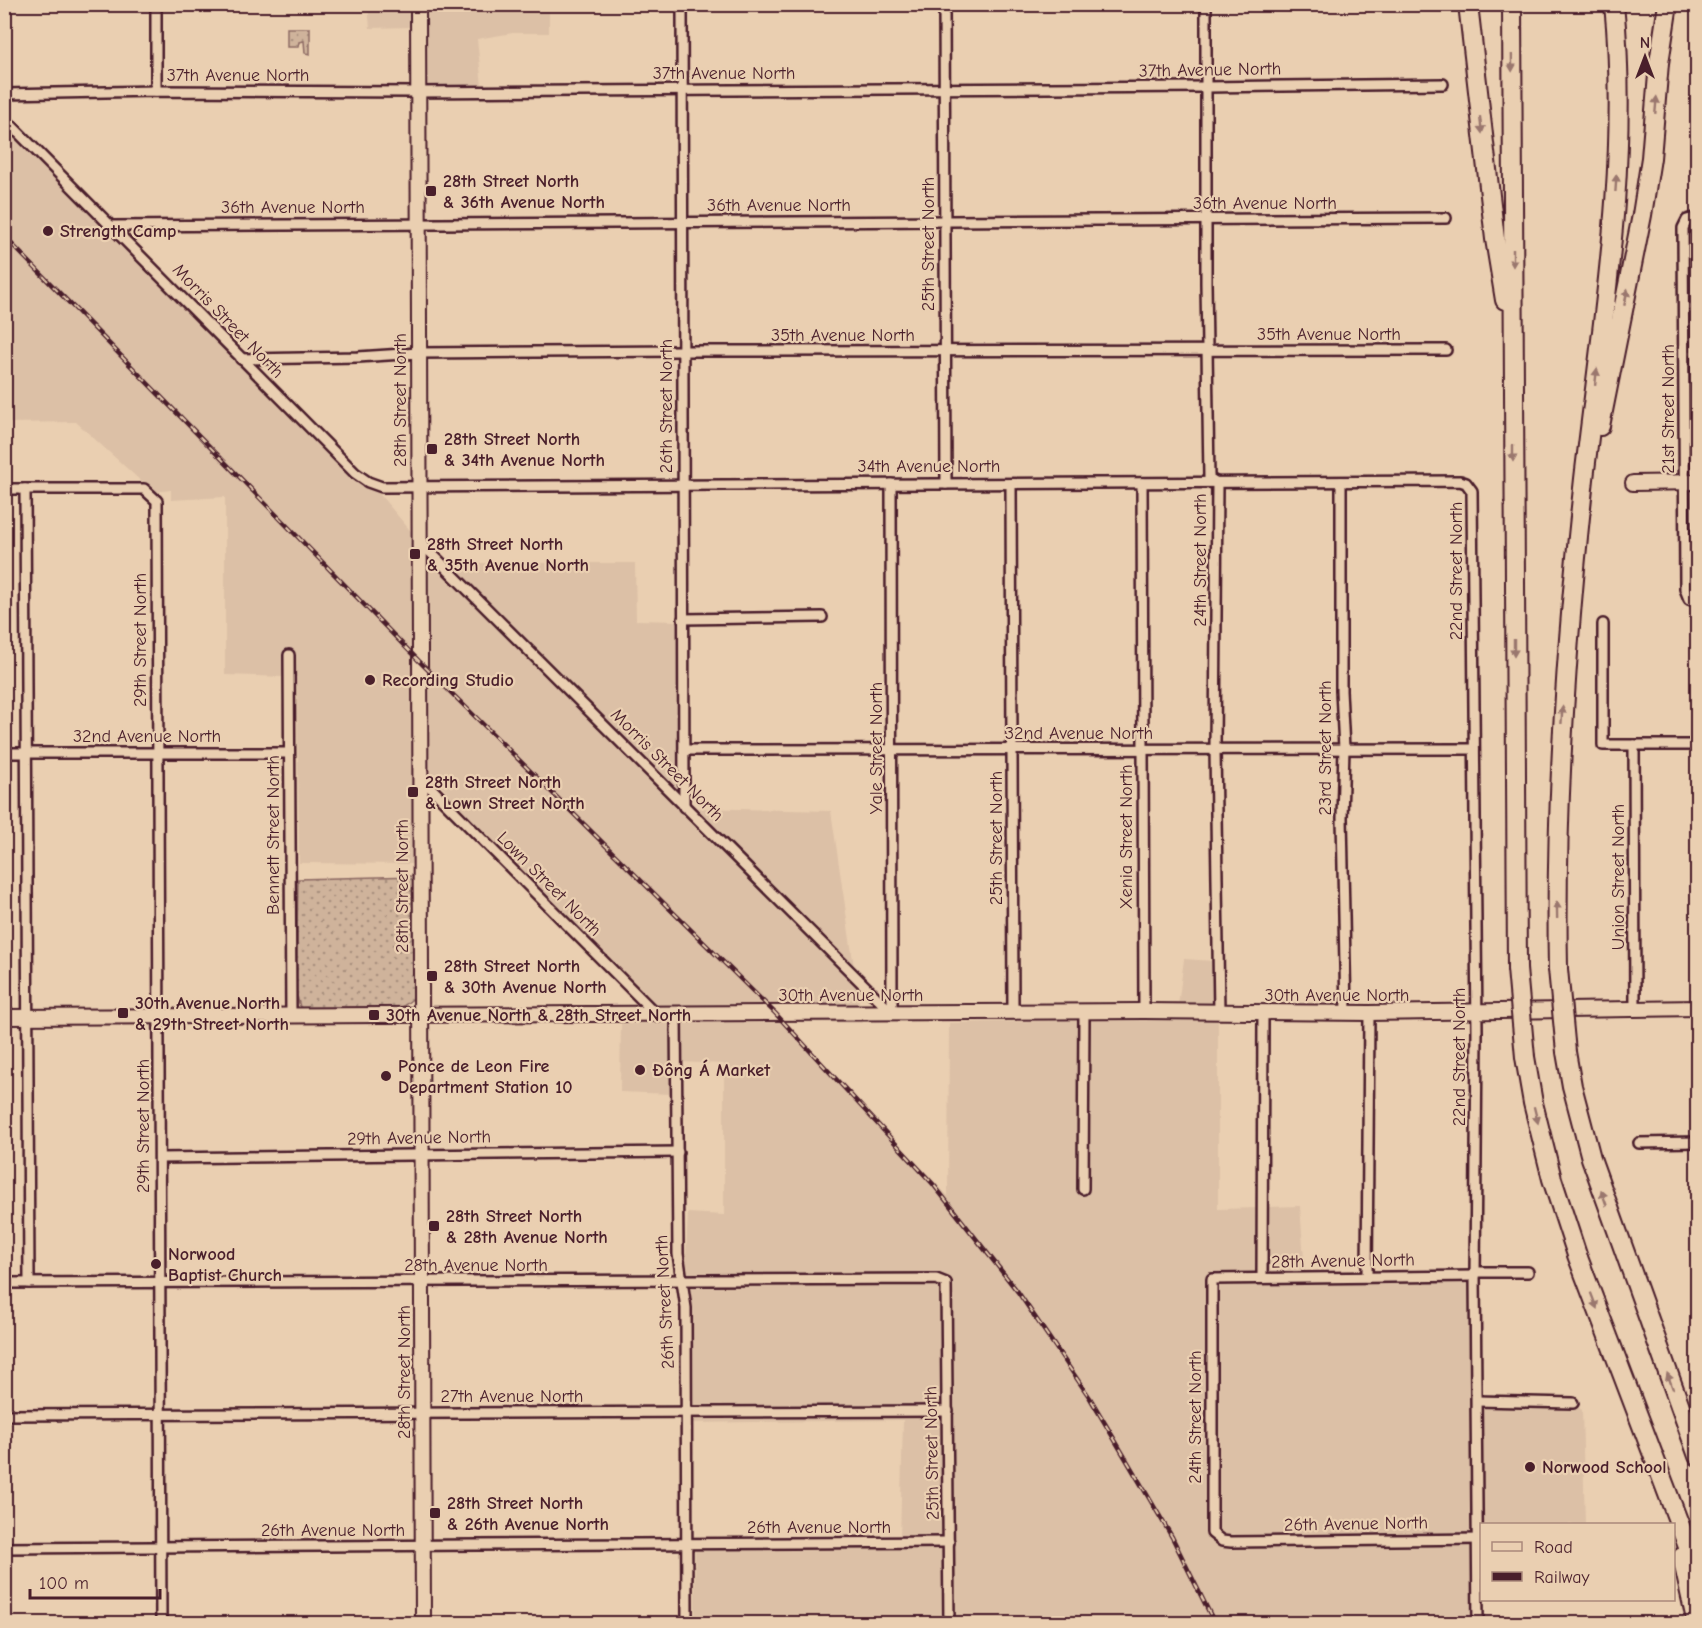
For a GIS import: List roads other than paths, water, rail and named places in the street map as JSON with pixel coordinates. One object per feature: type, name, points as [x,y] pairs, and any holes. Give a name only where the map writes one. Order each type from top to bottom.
[{"type":"highway","points":[[1512,4],[1517,969],[1525,1058],[1533,1103],[1552,1179],[1581,1266],[1698,1573]]},
{"type":"highway","points":[[1614,4],[1619,78],[1617,170],[1610,255],[1580,519],[1562,727],[1557,874],[1558,969],[1566,1052],[1572,1086],[1594,1167],[1698,1456]]},
{"type":"highway","points":[[1658,4],[1659,63]]},
{"type":"highway","points":[[1580,519],[1606,403],[1642,215],[1651,158],[1659,63],[1668,4]]},
{"type":"highway","points":[[1466,9],[1495,239],[1514,351]]},
{"type":"highway","points":[[1668,1497],[1674,1523]]},
{"type":"highway","points":[[1675,1527],[1697,1623]]},
{"type":"street","points":[[156,4],[156,91]]},
{"type":"street","name":"28th Street North","points":[[418,4],[423,1623]]},
{"type":"street","name":"26th Street North","points":[[682,4],[684,807]]},
{"type":"street","name":"25th Street North","points":[[944,4],[946,484]]},
{"type":"street","name":"24th Street North","points":[[1206,4],[1209,478],[1217,483],[1215,749],[1219,1012]]},
{"type":"street","name":"37th Avenue North","points":[[4,94],[156,91],[417,92],[1443,84]]},
{"type":"street","name":"Morris Street North","points":[[4,118],[355,473],[368,482],[382,487]]},
{"type":"street","name":"21st Street North","points":[[1693,601],[1685,589],[1691,482],[1683,228],[1687,220],[1698,217]]},
{"type":"street","name":"36th Avenue North","points":[[112,226],[1446,219]]},
{"type":"street","name":"35th Avenue North","points":[[241,359],[358,357],[418,353],[682,351],[1446,350]]},
{"type":"street","name":"34th Avenue North","points":[[382,487],[1460,481],[1466,483],[1472,491]]},
{"type":"street","name":"23rd Street North","points":[[1341,482],[1341,691],[1344,748],[1342,818],[1346,1012]]},
{"type":"street","points":[[1633,483],[1691,482]]},
{"type":"street","name":"Xenia Street North","points":[[1142,483],[1144,1011]]},
{"type":"street","name":"Yale Street North","points":[[891,484],[892,1012]]},
{"type":"street","name":"25th Street North","points":[[1011,484],[1013,1012]]},
{"type":"street","points":[[4,489],[25,489],[29,1283]]},
{"type":"street","name":"29th Street North","points":[[25,489],[144,489],[157,501],[161,1623]]},
{"type":"street","name":"22nd Street North","points":[[1472,491],[1475,1274],[1480,1539],[1478,1623]]},
{"type":"street","name":"Morris Street North","points":[[419,541],[892,1012]]},
{"type":"street","points":[[683,619],[822,617]]},
{"type":"street","points":[[1603,624],[1602,745],[1698,745]]},
{"type":"street","name":"Bennett Street North","points":[[289,655],[291,1016]]},
{"type":"street","name":"Union Street North","points":[[1634,745],[1635,1008]]},
{"type":"street","name":"32nd Avenue North","points":[[684,750],[1474,749]]},
{"type":"street","name":"32nd Avenue North","points":[[4,753],[289,753]]},
{"type":"street","name":"Lown Street North","points":[[420,777],[656,1014]]},
{"type":"street","name":"30th Avenue North","points":[[4,1017],[1084,1011],[1369,1013],[1698,1008]]},
{"type":"street","points":[[1083,1189],[1084,1011]]},
{"type":"street","points":[[1262,1278],[1263,1013]]},
{"type":"street","points":[[1367,1277],[1369,1013]]},
{"type":"street","name":"26th Street North","points":[[676,1014],[678,1254],[680,1280],[686,1308],[687,1623]]},
{"type":"street","points":[[1639,1143],[1698,1142]]},
{"type":"street","name":"29th Avenue North","points":[[160,1158],[678,1152]]},
{"type":"street","name":"28th Avenue North","points":[[1212,1279],[1528,1272]]},
{"type":"street","name":"28th Avenue North","points":[[4,1283],[936,1279],[946,1283]]},
{"type":"street","name":"24th Street North","points":[[1212,1279],[1212,1533],[1222,1541],[1231,1542]]},
{"type":"street","name":"25th Street North","points":[[946,1283],[949,1623]]},
{"type":"street","points":[[1477,1401],[1573,1403]]},
{"type":"street","name":"27th Avenue North","points":[[4,1415],[948,1411]]},
{"type":"street","name":"26th Avenue North","points":[[1231,1542],[1480,1539]]},
{"type":"street","name":"26th Avenue North","points":[[4,1548],[949,1542]]},
{"type":"railway","points":[[4,236],[419,661],[775,1013],[933,1184],[1018,1292],[1090,1398],[1172,1537],[1215,1624]]},
{"type":"place","name":"28th Street North & 36th Avenue North","points":[[431,191]]},
{"type":"place","name":"Strength Camp","points":[[48,231]]},
{"type":"place","name":"28th Street North & 34th Avenue North","points":[[432,449]]},
{"type":"place","name":"28th Street North & 35th Avenue North","points":[[415,554]]},
{"type":"place","name":"Recording Studio","points":[[370,680]]},
{"type":"place","name":"28th Street North & Lown Street North","points":[[413,792]]},
{"type":"place","name":"28th Street North & 30th Avenue North","points":[[432,976]]},
{"type":"place","name":"30th Avenue North & 29th Street North","points":[[123,1013]]},
{"type":"place","name":"30th Avenue North & 28th Street North","points":[[374,1015]]},
{"type":"place","name":"Đông Á Market","points":[[640,1070]]},
{"type":"place","name":"Ponce de Leon Fire Department Station 10","points":[[386,1076]]},
{"type":"place","name":"28th Street North & 28th Avenue North","points":[[434,1226]]},
{"type":"place","name":"Norwood Baptist Church","points":[[156,1264]]},
{"type":"place","name":"Norwood School","points":[[1530,1467]]},
{"type":"place","name":"28th Street North & 26th Avenue North","points":[[435,1513]]}]
